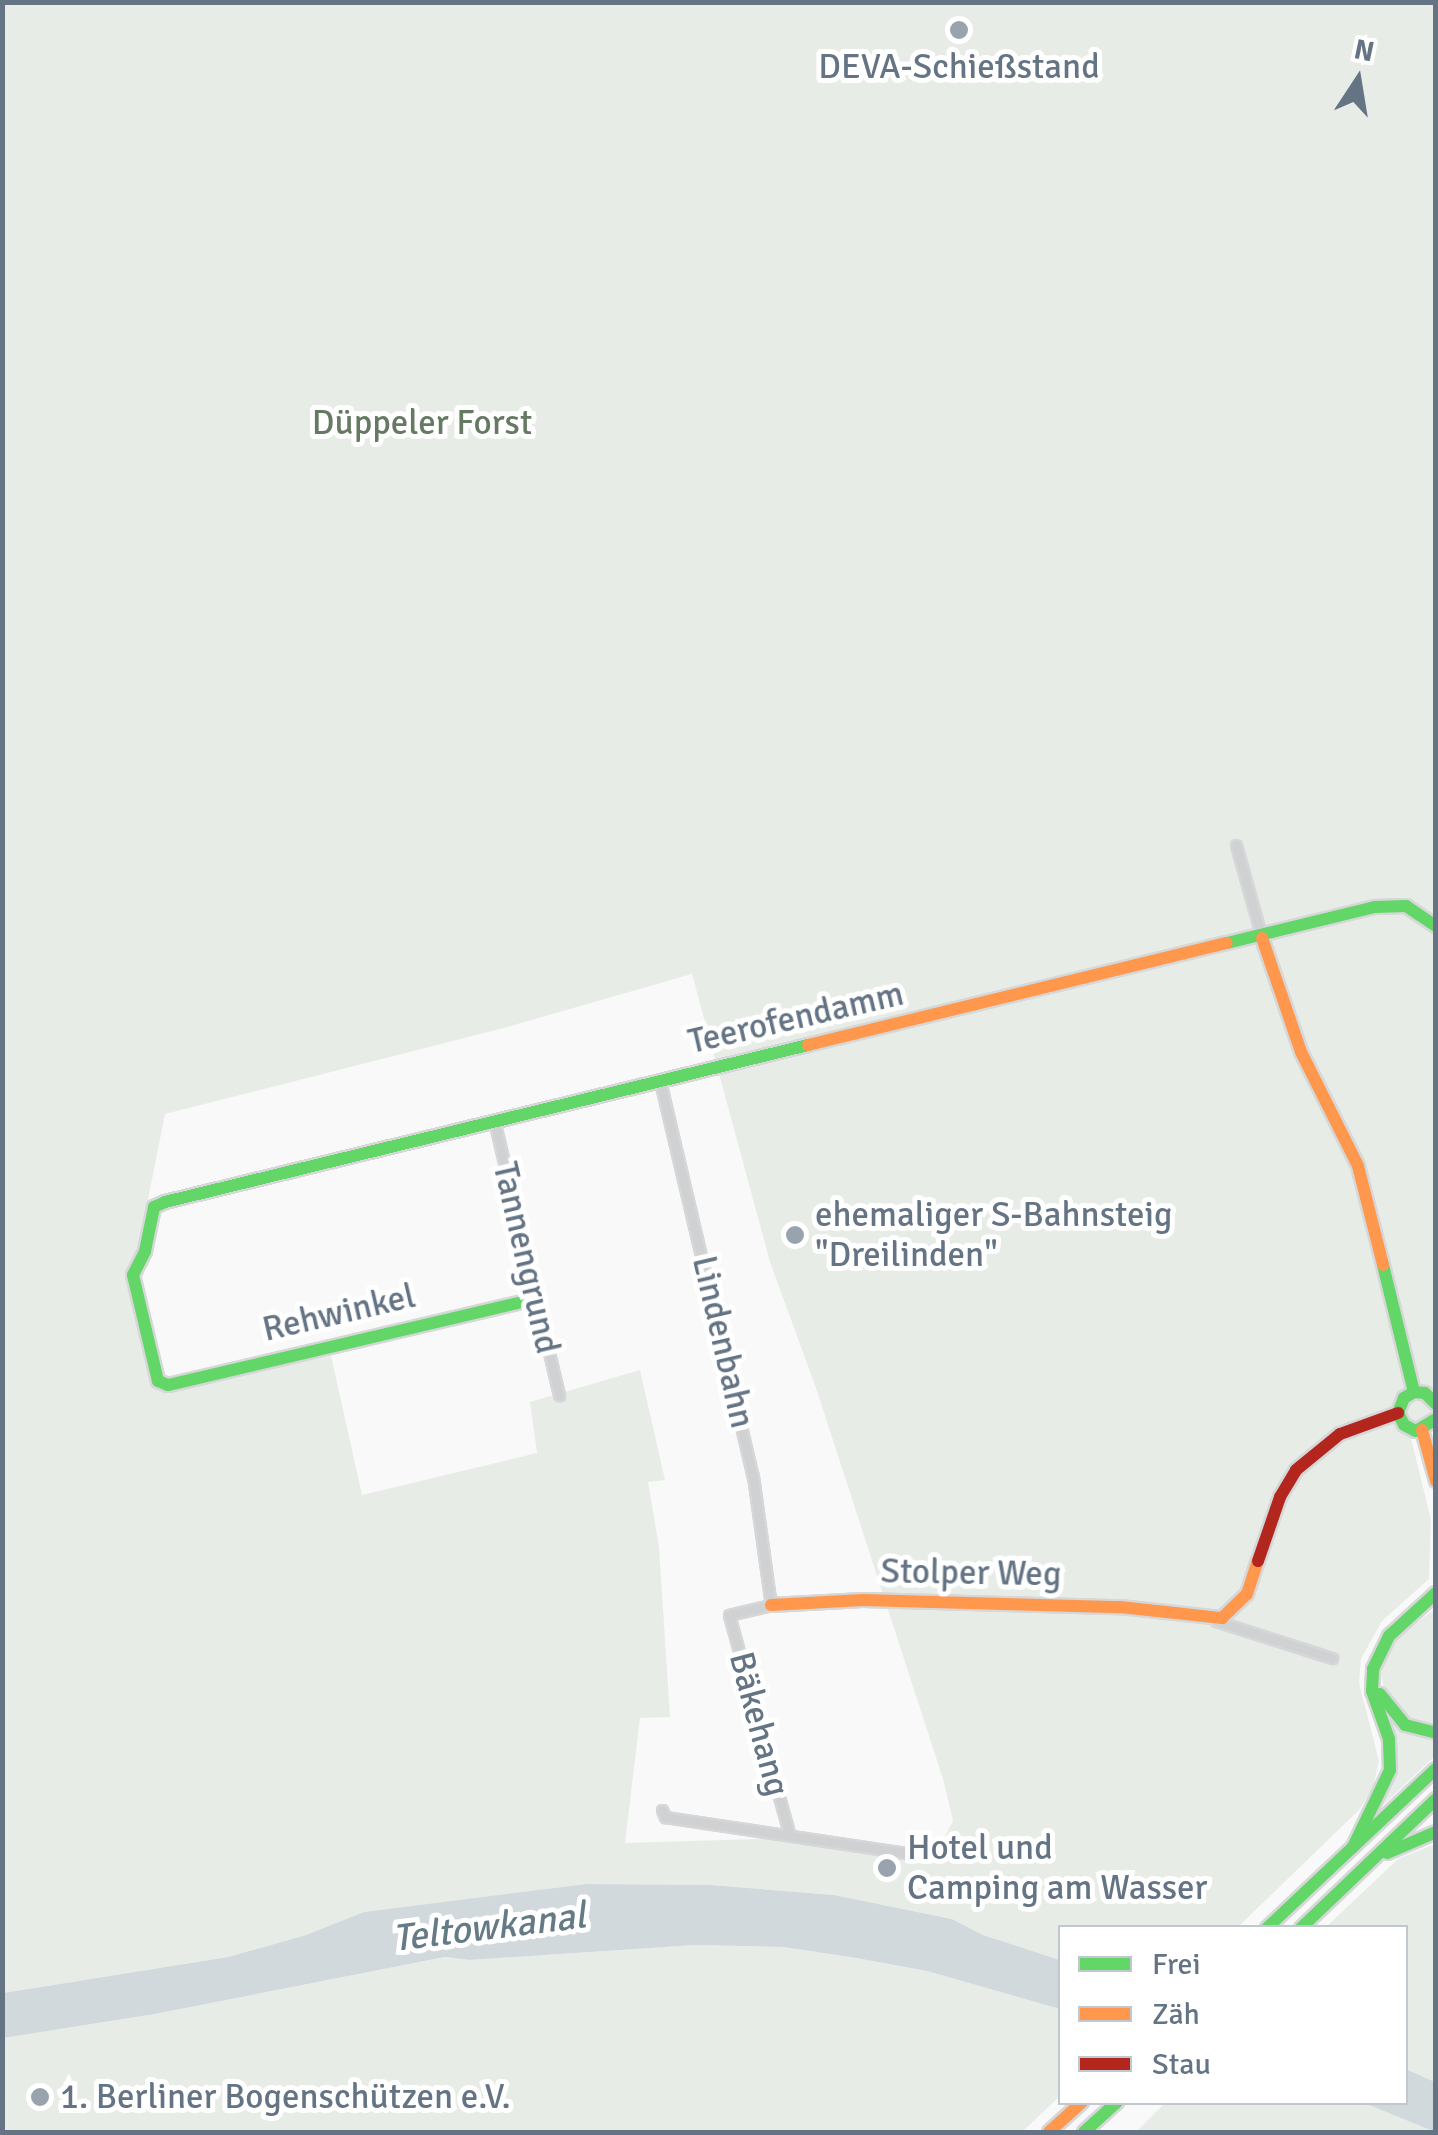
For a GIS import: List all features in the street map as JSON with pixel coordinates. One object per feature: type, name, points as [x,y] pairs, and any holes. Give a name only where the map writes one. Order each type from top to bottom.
[{"type":"main road","name":"Teerofendamm","points":[[158,1381],[134,1274],[145,1251],[154,1207],[166,1202],[1387,906],[1414,908],[1436,926]]},
{"type":"main road","points":[[1262,938],[1301,1052],[1358,1166],[1414,1392]]},
{"type":"main road","name":"Rehwinkel","points":[[158,1381],[168,1384],[535,1298]]},
{"type":"main road","points":[[1422,1430],[1404,1425],[1398,1413],[1400,1402],[1414,1392],[1426,1393],[1436,1404]]},
{"type":"main road","points":[[1212,1620],[1231,1614],[1248,1594],[1280,1497],[1296,1470],[1320,1446],[1340,1434],[1398,1413]]},
{"type":"main road","points":[[1422,1430],[1436,1419]]},
{"type":"main road","points":[[1422,1430],[1436,1481]]},
{"type":"main road","points":[[1353,1847],[1378,1804],[1390,1770],[1388,1740],[1372,1690],[1373,1669],[1389,1636],[1436,1593]]},
{"type":"main road","name":"Stolper Weg","points":[[770,1605],[915,1602],[1120,1607],[1212,1620]]},
{"type":"main road","points":[[1406,1620],[1436,1604]]},
{"type":"main road","points":[[1373,1669],[1384,1703],[1394,1715],[1417,1730],[1436,1733]]},
{"type":"main road","points":[[1270,1925],[1436,1769]]},
{"type":"main road","points":[[1304,1925],[1436,1798]]},
{"type":"main road","points":[[1368,1862],[1436,1832]]},
{"type":"main road","points":[[1049,2132],[1079,2105]]},
{"type":"main road","points":[[1084,2132],[1114,2105]]},
{"type":"street","points":[[1236,845],[1262,938]]},
{"type":"street","name":"Lindenbahn","points":[[660,1082],[746,1440],[770,1605]]},
{"type":"street","name":"Tannengrund","points":[[494,1120],[559,1395]]},
{"type":"street","name":"Stolper Weg","points":[[729,1614],[770,1605]]},
{"type":"street","name":"Bäkehang","points":[[729,1614],[789,1833]]},
{"type":"street","name":"Stolper Weg","points":[[1212,1620],[1332,1658]]},
{"type":"street","name":"Bäkehang","points":[[662,1810],[665,1817],[912,1854]]},
{"type":"green space","name":"Düppeler Forst","points":[[2,3],[1435,3],[1436,1395],[1407,1383],[1390,1413],[1394,1424],[1410,1434],[1431,1520],[1429,1579],[1382,1621],[1361,1659],[1359,1683],[1379,1761],[1373,1788],[1359,1810],[1240,1925],[1058,1925],[1058,1959],[983,1935],[952,1919],[834,1895],[711,1885],[586,1884],[365,1912],[306,1935],[228,1957],[3,1993]],"holes":[[[692,974],[770,1262],[816,1388],[953,1820],[933,1862],[787,1838],[625,1843],[640,1718],[670,1717],[659,1547],[648,1482],[665,1480],[640,1370],[530,1402],[537,1453],[362,1495],[331,1356],[161,1390],[153,1381],[133,1275],[165,1114],[500,1029]]]},
{"type":"green space","points":[[1418,1397],[1428,1401],[1432,1411],[1428,1421],[1418,1425],[1408,1421],[1404,1411],[1408,1401]]},
{"type":"green space","points":[[1435,1609],[1435,1727],[1416,1724],[1386,1696],[1381,1675],[1385,1655],[1396,1638]]},
{"type":"green space","points":[[1382,1704],[1436,1735],[1435,1756],[1381,1807],[1389,1789]]},
{"type":"green space","points":[[1436,1844],[1435,2082],[1408,2070],[1408,1925],[1328,1925],[1398,1859]]},
{"type":"green space","points":[[696,1945],[783,1947],[927,1971],[1058,2008],[1058,2098],[1022,2132],[3,2132],[2,2038],[155,2014],[445,1957],[469,1960]]},
{"type":"green space","points":[[1163,2105],[1369,2105],[1435,2132],[1136,2132]]},
{"type":"water","name":"Teltowkanal","points":[[586,1884],[711,1885],[834,1895],[952,1919],[983,1935],[1058,1959],[1058,2008],[927,1971],[850,1957],[783,1947],[696,1945],[469,1960],[445,1957],[155,2014],[3,2038],[3,1993],[228,1957],[306,1935],[364,1912]]},
{"type":"water","points":[[1408,2070],[1435,2082],[1435,2132],[1369,2105],[1408,2105]]},
{"type":"traffic: fast","points":[[1227,943],[1375,907],[1406,906],[1436,926]]},
{"type":"traffic: fast","points":[[535,1299],[168,1385],[158,1381],[133,1275],[145,1251],[154,1207],[165,1202],[808,1045]]},
{"type":"traffic: fast","points":[[1383,1265],[1414,1392]]},
{"type":"traffic: fast","points":[[1436,1404],[1425,1393],[1414,1392],[1404,1398],[1398,1413],[1404,1425],[1416,1431],[1436,1419]]},
{"type":"traffic: fast","points":[[1353,1847],[1390,1770],[1389,1739],[1372,1691],[1373,1669],[1389,1636],[1436,1593]]},
{"type":"traffic: fast","points":[[1380,1694],[1405,1725],[1436,1733]]},
{"type":"traffic: fast","points":[[1270,1925],[1436,1769]]},
{"type":"traffic: fast","points":[[1304,1925],[1436,1799]]},
{"type":"traffic: fast","points":[[1387,1853],[1436,1832]]},
{"type":"traffic: fast","points":[[1084,2132],[1114,2105]]},
{"type":"traffic: slow","points":[[1262,938],[1301,1052],[1358,1166],[1383,1265]]},
{"type":"traffic: slow","points":[[808,1045],[1227,943]]},
{"type":"traffic: slow","points":[[1422,1430],[1436,1481]]},
{"type":"traffic: slow","points":[[771,1605],[863,1600],[1120,1607],[1222,1618],[1247,1594],[1258,1561]]},
{"type":"traffic: slow","points":[[1049,2132],[1079,2105]]},
{"type":"traffic: jam","points":[[1258,1561],[1280,1497],[1296,1470],[1340,1434],[1398,1413]]},
{"type":"place","name":"DEVA-Schießstand","points":[[959,30]]},
{"type":"place","name":"ehemaliger S-Bahnsteig \"Dreilinden\"","points":[[795,1235]]},
{"type":"place","name":"Hotel und Camping am Wasser","points":[[887,1868]]},
{"type":"place","name":"1. Berliner Bogenschützen e.V.","points":[[40,2097]]}]
